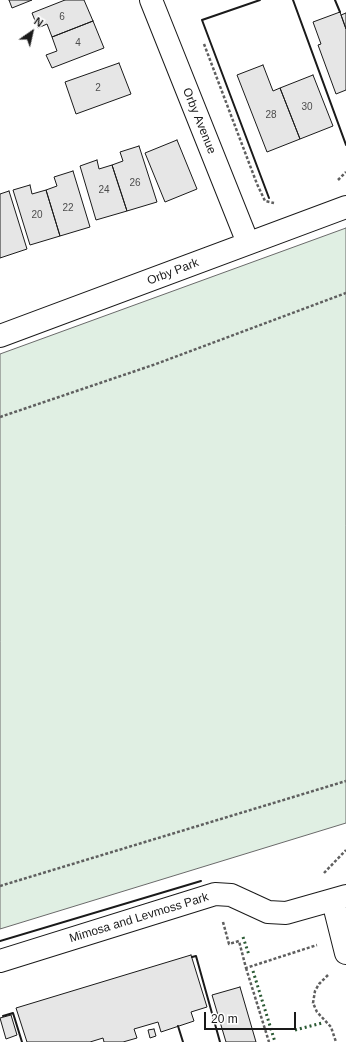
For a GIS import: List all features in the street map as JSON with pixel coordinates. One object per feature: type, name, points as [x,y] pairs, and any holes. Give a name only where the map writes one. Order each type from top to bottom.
[{"type":"street","name":"Orby Avenue","points":[[151,0],[248,243]]},
{"type":"street","name":"Orby Park","points":[[0,336],[122,292],[346,207]]},
{"type":"street","name":"Mimosa and Levmoss Park","points":[[0,961],[215,894],[231,895],[268,912],[286,913],[340,898]]},
{"type":"street","points":[[340,898],[346,953]]},
{"type":"path","points":[[204,44],[257,184],[265,201],[271,204],[276,203]]},
{"type":"path","points":[[335,182],[346,172]]},
{"type":"path","points":[[0,417],[156,364],[346,293]]},
{"type":"path","points":[[0,886],[346,781]]},
{"type":"path","points":[[246,968],[269,1042]]},
{"type":"green space","points":[[346,228],[346,823],[0,929],[0,354]]},
{"type":"building","points":[[9,0],[32,0],[12,8]]},
{"type":"building","points":[[65,0],[84,0],[93,21],[52,37],[47,24],[38,28],[32,13]]},
{"type":"building","points":[[340,12],[346,29],[346,90],[336,94],[318,45],[321,44],[313,22]]},
{"type":"building","points":[[346,13],[346,29],[341,15]]},
{"type":"building","points":[[93,21],[104,48],[52,68],[46,55],[57,51],[52,37]]},
{"type":"building","points":[[119,63],[131,94],[76,114],[65,82]]},
{"type":"building","points":[[263,65],[273,91],[280,88],[300,139],[267,152],[237,75]]},
{"type":"building","points":[[313,75],[333,126],[300,139],[280,88]]},
{"type":"building","points":[[177,140],[197,189],[165,202],[145,153]]},
{"type":"building","points":[[139,146],[157,202],[127,211],[112,165],[123,161],[120,152]]},
{"type":"building","points":[[97,160],[99,169],[112,165],[127,211],[96,220],[80,166]]},
{"type":"building","points":[[73,171],[90,227],[60,236],[46,190],[57,186],[54,177]]},
{"type":"building","points":[[30,185],[32,194],[46,190],[60,236],[30,245],[13,190]]},
{"type":"building","points":[[9,191],[27,249],[0,258],[0,194]]},
{"type":"building","points":[[191,955],[207,1007],[191,1012],[194,1021],[161,1032],[158,1022],[134,1029],[137,1038],[123,1042],[104,1042],[103,1038],[90,1042],[27,1042],[16,1008]]},
{"type":"building","points":[[240,987],[256,1042],[226,1042],[212,995]]},
{"type":"building","points":[[11,1015],[17,1035],[6,1039],[0,1018]]},
{"type":"building","points":[[154,1029],[156,1036],[150,1038],[148,1030]]},
{"type":"hedge","points":[[243,937],[249,955]]},
{"type":"hedge","points":[[253,971],[275,1042]]},
{"type":"hedge","points":[[295,1030],[322,1023]]},
{"type":"wall","points":[[260,0],[202,20],[269,198]]},
{"type":"wall","points":[[293,0],[346,145]]},
{"type":"wall","points":[[335,0],[340,12]]},
{"type":"wall","points":[[0,941],[201,881]]},
{"type":"wall","points":[[192,957],[196,956],[220,1042]]},
{"type":"wall","points":[[3,1016],[13,1013],[22,1042]]},
{"type":"wall","points":[[178,1026],[183,1042]]}]
